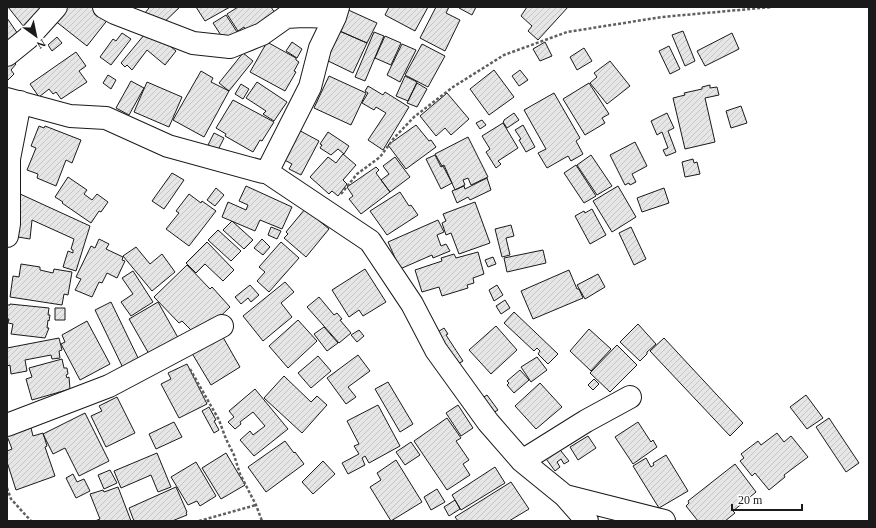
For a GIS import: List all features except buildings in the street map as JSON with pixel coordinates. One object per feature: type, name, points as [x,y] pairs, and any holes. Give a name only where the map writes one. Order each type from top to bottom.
[{"type":"street","points":[[7,55],[28,38],[56,7]]},
{"type":"street","points":[[104,7],[115,13],[193,43],[230,47],[262,34],[286,17],[336,12]]},
{"type":"street","points":[[267,172],[310,87],[320,48],[336,12]]},
{"type":"street","points":[[7,236],[9,224],[9,159],[13,101],[70,116],[106,118],[168,146],[267,172],[370,241],[412,304],[436,350],[488,422],[522,461],[565,496],[587,521]]},
{"type":"street","points":[[7,425],[109,386],[222,326]]},
{"type":"street","points":[[522,461],[586,421],[630,397]]},
{"type":"street","points":[[565,496],[664,521]]},
{"type":"path","points":[[327,211],[357,174],[380,157],[394,138],[414,117],[453,87],[504,55],[567,32],[662,17],[772,7]]},
{"type":"path","points":[[177,351],[184,357],[219,420],[226,440],[234,455],[240,474],[256,505],[262,521]]},
{"type":"path","points":[[7,488],[11,499],[31,521]]},
{"type":"path","points":[[199,521],[256,505]]}]
